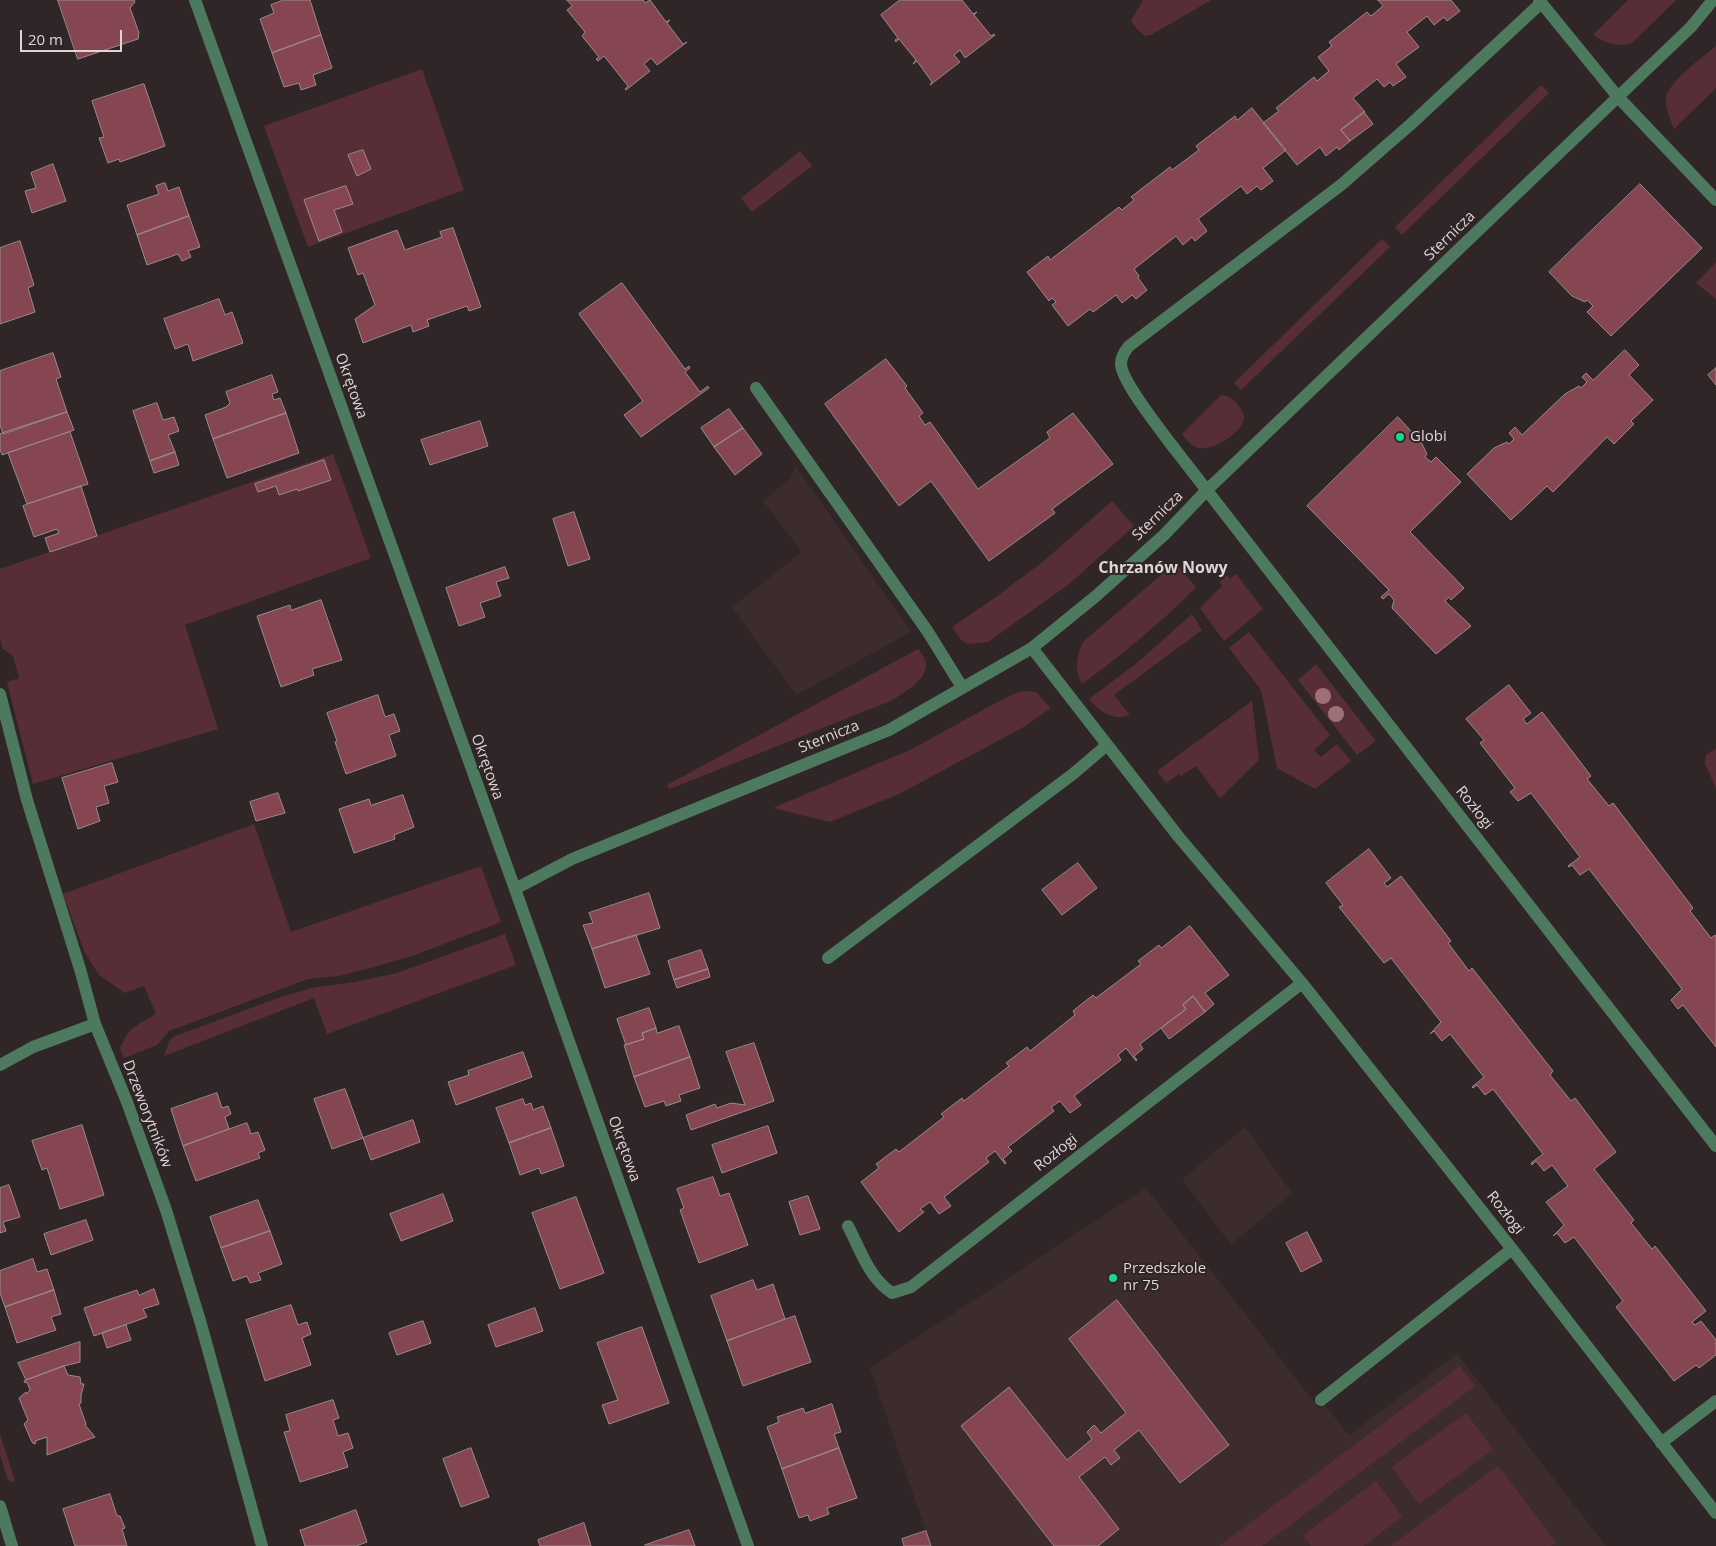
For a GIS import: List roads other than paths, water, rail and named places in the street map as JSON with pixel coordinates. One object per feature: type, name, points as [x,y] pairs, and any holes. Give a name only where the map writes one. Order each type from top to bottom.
[{"type":"street","name":"Okrętowa","points":[[195,0],[515,889],[748,1546]]},
{"type":"street","name":"Sternicza","points":[[1691,27],[1712,0]]},
{"type":"street","points":[[1540,1],[1618,97],[1716,200]]},
{"type":"street","name":"Rozłogi","points":[[1540,1],[1411,124],[1341,185],[1129,346],[1120,364],[1126,380],[1167,440],[1716,1146]]},
{"type":"street","name":"Sternicza","points":[[515,889],[572,859],[889,730],[1032,648],[1096,596],[1164,535],[1207,490],[1691,27],[1716,9]]},
{"type":"street","points":[[756,388],[928,632],[962,688]]},
{"type":"street","name":"Rozłogi","points":[[1032,648],[1178,836],[1302,983],[1512,1249],[1716,1513]]},
{"type":"street","name":"Drzeworytników","points":[[0,694],[27,800],[80,969],[95,1024],[127,1102],[166,1210],[201,1324],[262,1546]]},
{"type":"street","points":[[828,958],[1073,774],[1107,746]]},
{"type":"street","name":"Rozłogi","points":[[848,1226],[870,1270],[880,1285],[892,1293],[911,1287],[1302,983]]},
{"type":"street","points":[[0,1065],[33,1047],[95,1024]]},
{"type":"street","points":[[1321,1400],[1512,1249]]},
{"type":"street","points":[[1661,1443],[1716,1400]]},
{"type":"street","points":[[0,1506],[12,1546]]},
{"type":"place","name":"Globi","points":[[1400,437]]},
{"type":"place","name":"Przedszkole nr 75","points":[[1113,1278]]},
{"type":"district","name":"Chrzanów Nowy","points":[[1163,568]]}]
